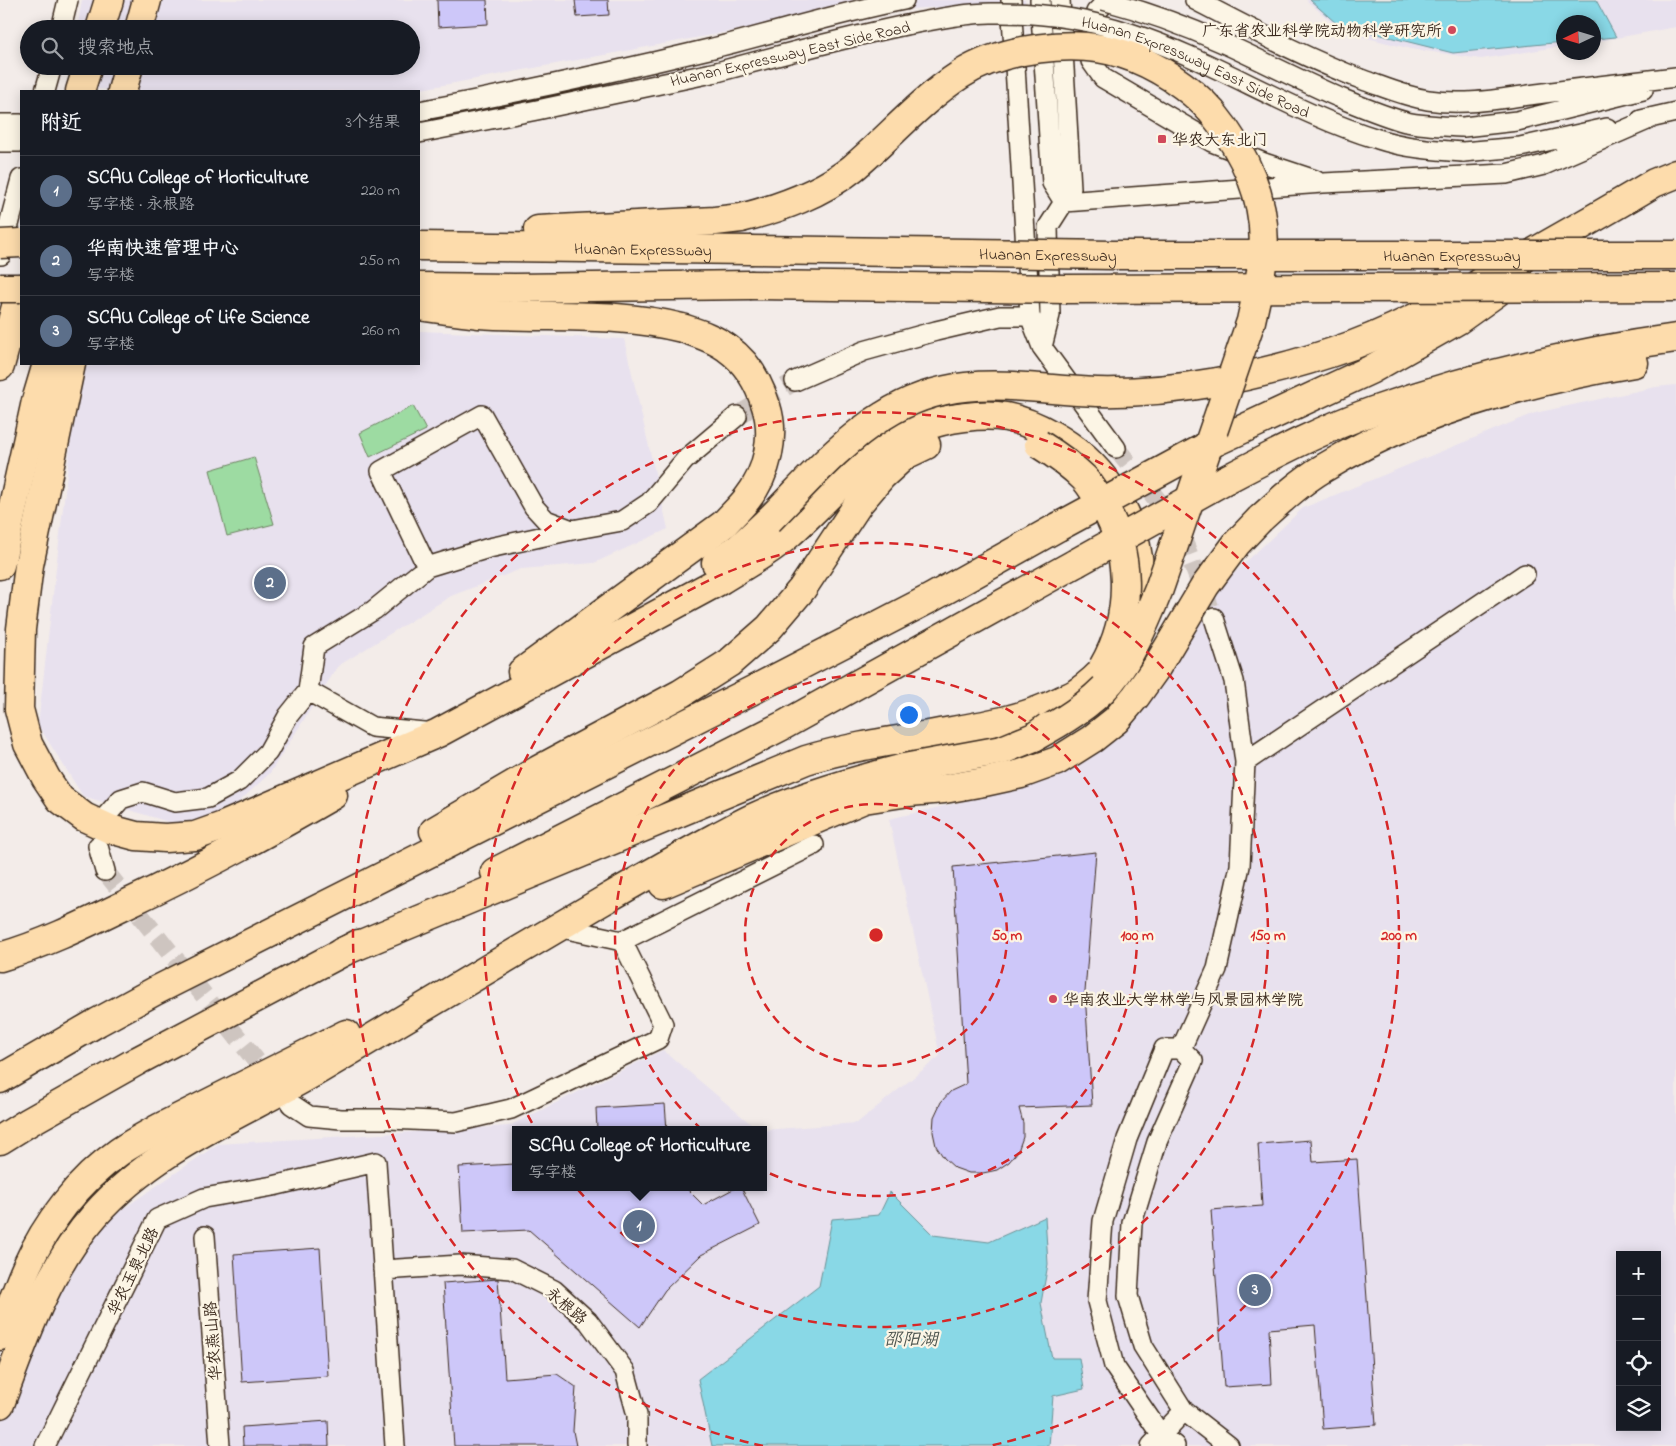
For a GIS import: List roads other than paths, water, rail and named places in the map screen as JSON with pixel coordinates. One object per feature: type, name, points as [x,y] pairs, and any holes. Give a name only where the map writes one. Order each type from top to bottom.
[{"type":"highway","points":[[103,20],[109,0]]},
{"type":"highway","points":[[143,20],[148,0]]},
{"type":"highway","points":[[420,236],[715,222],[766,212],[821,188],[851,169],[931,95],[962,74],[993,59],[1023,50],[1057,46],[1088,47],[1122,54],[1155,68],[1180,83],[1204,104],[1226,130],[1241,154],[1254,184],[1262,218],[1264,251],[1260,285],[1251,321],[1159,589],[1144,626],[1127,659],[1111,681],[1067,720],[1034,738],[1002,750],[906,780]]},
{"type":"highway","points":[[80,90],[85,75]]},
{"type":"highway","points":[[122,90],[126,75]]},
{"type":"highway","points":[[129,90],[132,75]]},
{"type":"highway","points":[[0,957],[70,931],[160,888],[270,831],[438,733],[694,577],[739,548],[861,430],[908,402],[935,392],[991,384],[1095,392],[1154,391],[1184,388],[1266,372],[1314,358],[1417,318],[1654,183],[1676,174]]},
{"type":"highway","points":[[0,1080],[106,1018],[752,691],[931,598],[1058,527],[1217,442],[1370,370],[1458,320],[1626,200]]},
{"type":"highway","points":[[0,244],[20,243]]},
{"type":"highway","name":"Huanan Expressway","points":[[420,246],[1113,255],[1676,255]]},
{"type":"highway","name":"Huanan Expressway","points":[[420,287],[514,288],[750,285],[1065,289],[1676,287]]},
{"type":"highway","points":[[0,288],[20,288]]},
{"type":"highway","points":[[0,366],[20,292]]},
{"type":"highway","points":[[420,306],[479,314],[624,318],[662,323],[698,333],[726,347],[745,363],[760,388],[769,415],[770,445],[761,476],[747,498],[724,524],[438,733]]},
{"type":"highway","points":[[0,1140],[139,1060],[342,952],[784,725],[1225,480],[1280,452],[1373,411],[1420,396],[1499,374],[1590,352],[1676,338]]},
{"type":"highway","points":[[0,1404],[31,1326],[62,1262],[77,1238],[94,1216],[132,1179],[154,1162],[308,1076],[680,856],[755,817],[804,797],[853,782],[906,780],[976,784],[1021,774],[1057,761],[1092,739],[1116,720],[1156,668],[1205,586],[1237,543],[1291,491],[1321,469],[1354,451],[1420,421],[1482,399],[1555,379],[1676,356]]},
{"type":"highway","points":[[0,565],[36,401],[47,365]]},
{"type":"highway","points":[[71,365],[29,565],[21,629],[19,709],[28,744],[46,778],[60,799],[84,817],[110,829],[136,836],[165,838],[195,836],[250,815],[438,733],[719,581],[788,535],[824,499],[876,453],[898,438],[922,427],[948,420],[976,416],[1005,417],[1037,427],[1065,443],[1089,462],[1112,489],[1127,517],[1138,549],[1140,581],[1134,616],[1121,648],[1103,671],[1077,693],[1048,707],[1006,721],[836,751],[806,760],[342,952]]},
{"type":"highway","points":[[216,961],[538,770],[680,694],[729,662],[769,628],[802,589],[859,503],[882,476],[905,455],[938,440],[970,433],[1005,434],[1039,444],[1063,459],[1086,480],[1105,508],[1117,532],[1123,557],[1125,585],[1122,620],[1114,649],[1091,688],[1067,712],[1034,738]]},
{"type":"highway","points":[[0,1336],[26,1268],[47,1227],[88,1178],[118,1153],[162,1127],[558,927]]},
{"type":"street","points":[[63,20],[68,0]]},
{"type":"street","name":"Huanan Expressway East Side Road","points":[[420,111],[709,49],[844,13],[904,0]]},
{"type":"street","points":[[1011,0],[1030,316],[1042,347],[1116,448]]},
{"type":"street","points":[[1040,0],[1052,183],[1064,202]]},
{"type":"street","points":[[1042,347],[1050,315],[1048,228],[1071,188],[1060,0]]},
{"type":"street","name":"Huanan Expressway East Side Road","points":[[1103,0],[1183,26],[1365,108],[1406,122],[1432,126],[1463,127],[1516,121],[1676,82]]},
{"type":"street","points":[[1110,0],[1096,12],[1089,37],[1091,60],[1103,78],[1212,142],[1264,163],[1323,183]]},
{"type":"street","points":[[1195,0],[1278,43],[1347,74],[1428,100],[1466,102],[1496,100],[1676,77]]},
{"type":"street","name":"Huanan Expressway East Side Road","points":[[420,133],[716,72],[861,35],[964,14],[991,13],[1030,14],[1068,19],[1130,33],[1207,64],[1336,125],[1379,140],[1424,149],[1463,152],[1520,147],[1676,112]]},
{"type":"street","points":[[45,90],[49,75]]},
{"type":"street","points":[[1064,202],[1323,183],[1506,174],[1544,165],[1652,118]]},
{"type":"street","points":[[0,124],[20,124]]},
{"type":"street","points":[[0,142],[20,142]]},
{"type":"street","points":[[0,257],[20,183]]},
{"type":"street","points":[[795,381],[864,351],[936,331],[1000,316],[1030,316]]},
{"type":"street","points":[[427,567],[381,471],[482,415],[534,508],[546,520],[572,530]]},
{"type":"street","points":[[107,815],[121,799],[143,792],[175,802],[208,798],[239,781],[268,752],[288,716],[308,691],[314,647],[374,610],[427,567],[488,548],[622,521],[649,504],[685,460],[737,416]]},
{"type":"street","points":[[1245,762],[1525,574]]},
{"type":"street","points":[[1214,618],[1234,681],[1245,762],[1240,866],[1217,969],[1132,1222],[1128,1296],[1143,1346],[1184,1411],[1230,1446]]},
{"type":"street","points":[[308,691],[372,728],[438,733]]},
{"type":"street","points":[[558,927],[622,941],[814,845]]},
{"type":"street","points":[[98,846],[105,871]]},
{"type":"street","points":[[291,1104],[309,1116],[341,1119],[456,1122],[511,1109],[658,1039],[663,1024],[622,941]]},
{"type":"street","points":[[1184,1411],[1162,1442],[1114,1366],[1097,1301],[1103,1221],[1127,1139],[1164,1049],[1187,1055]]},
{"type":"street","name":"华农玉泉北路","points":[[45,1446],[158,1219],[204,1198],[274,1186],[376,1162],[383,1270]]},
{"type":"street","name":"华农燕山路","points":[[205,1236],[220,1446]]},
{"type":"street","name":"永根路","points":[[383,1270],[460,1265],[512,1268],[554,1290],[588,1321],[625,1371],[637,1415],[637,1446]]},
{"type":"street","points":[[383,1270],[395,1446]]},
{"type":"water","name":"广东省农业科学院动物科学研究所","points":[[1310,0],[1596,0],[1616,37],[1601,38],[1601,15],[1556,15],[1556,43],[1453,53],[1337,24]]},
{"type":"water","name":"邵阳湖","points":[[890,1192],[933,1235],[989,1242],[1045,1217],[1048,1264],[1041,1303],[1052,1358],[1079,1358],[1084,1389],[1053,1396],[1049,1446],[712,1446],[698,1379],[819,1286],[832,1219],[879,1215]]},
{"type":"tunnel","points":[[737,416],[795,381]]},
{"type":"tunnel","points":[[1116,448],[1177,525],[1214,618]]},
{"type":"tunnel","points":[[105,871],[273,1082]]},
{"type":"place","name":"广东省农业科学院动物科学研究所","points":[[1452,30]]},
{"type":"place","name":"华农大东北门","points":[[1162,139]]},
{"type":"place","name":"华南快速管理中心","points":[[270,583]]},
{"type":"place","name":"华南农业大学林学与风景园林学院","points":[[1053,999]]},
{"type":"place","name":"SCAU College of Horticulture","points":[[639,1226]]},
{"type":"place","name":"SCAU College of Life Science","points":[[1255,1290]]}]
